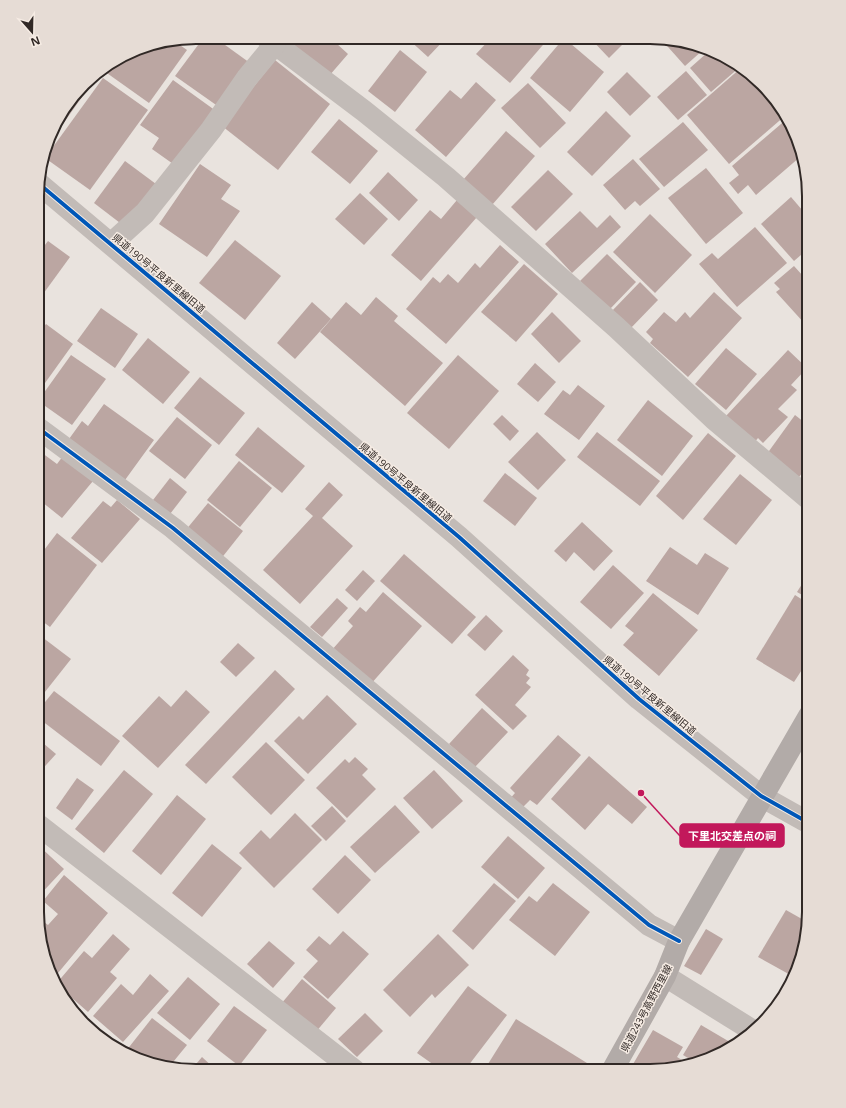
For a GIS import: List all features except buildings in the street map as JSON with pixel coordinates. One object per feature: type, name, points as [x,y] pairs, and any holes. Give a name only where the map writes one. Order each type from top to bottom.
[{"type":"main road","name":"県道243号高野西里線","points":[[616,1064],[665,976],[679,941],[802,728]]},
{"type":"street","points":[[112,243],[145,213],[211,130],[269,44]]},
{"type":"street","points":[[275,44],[364,111],[446,177],[616,327],[714,419],[802,493]]},
{"type":"street","name":"県道190号平良新里線旧道","points":[[44,188],[112,243],[459,537],[639,699],[762,796],[802,819]]},
{"type":"street","points":[[44,432],[173,528],[649,925],[679,941]]},
{"type":"street","points":[[44,829],[346,1064]]},
{"type":"street","points":[[665,976],[748,1028]]},
{"type":"cycle path","points":[[44,188],[459,537],[639,699],[761,796],[802,819]]},
{"type":"cycle path","points":[[44,432],[173,528],[649,925],[679,941]]},
{"type":"place","name":"下里北交差点の祠","points":[[641,793]]}]
